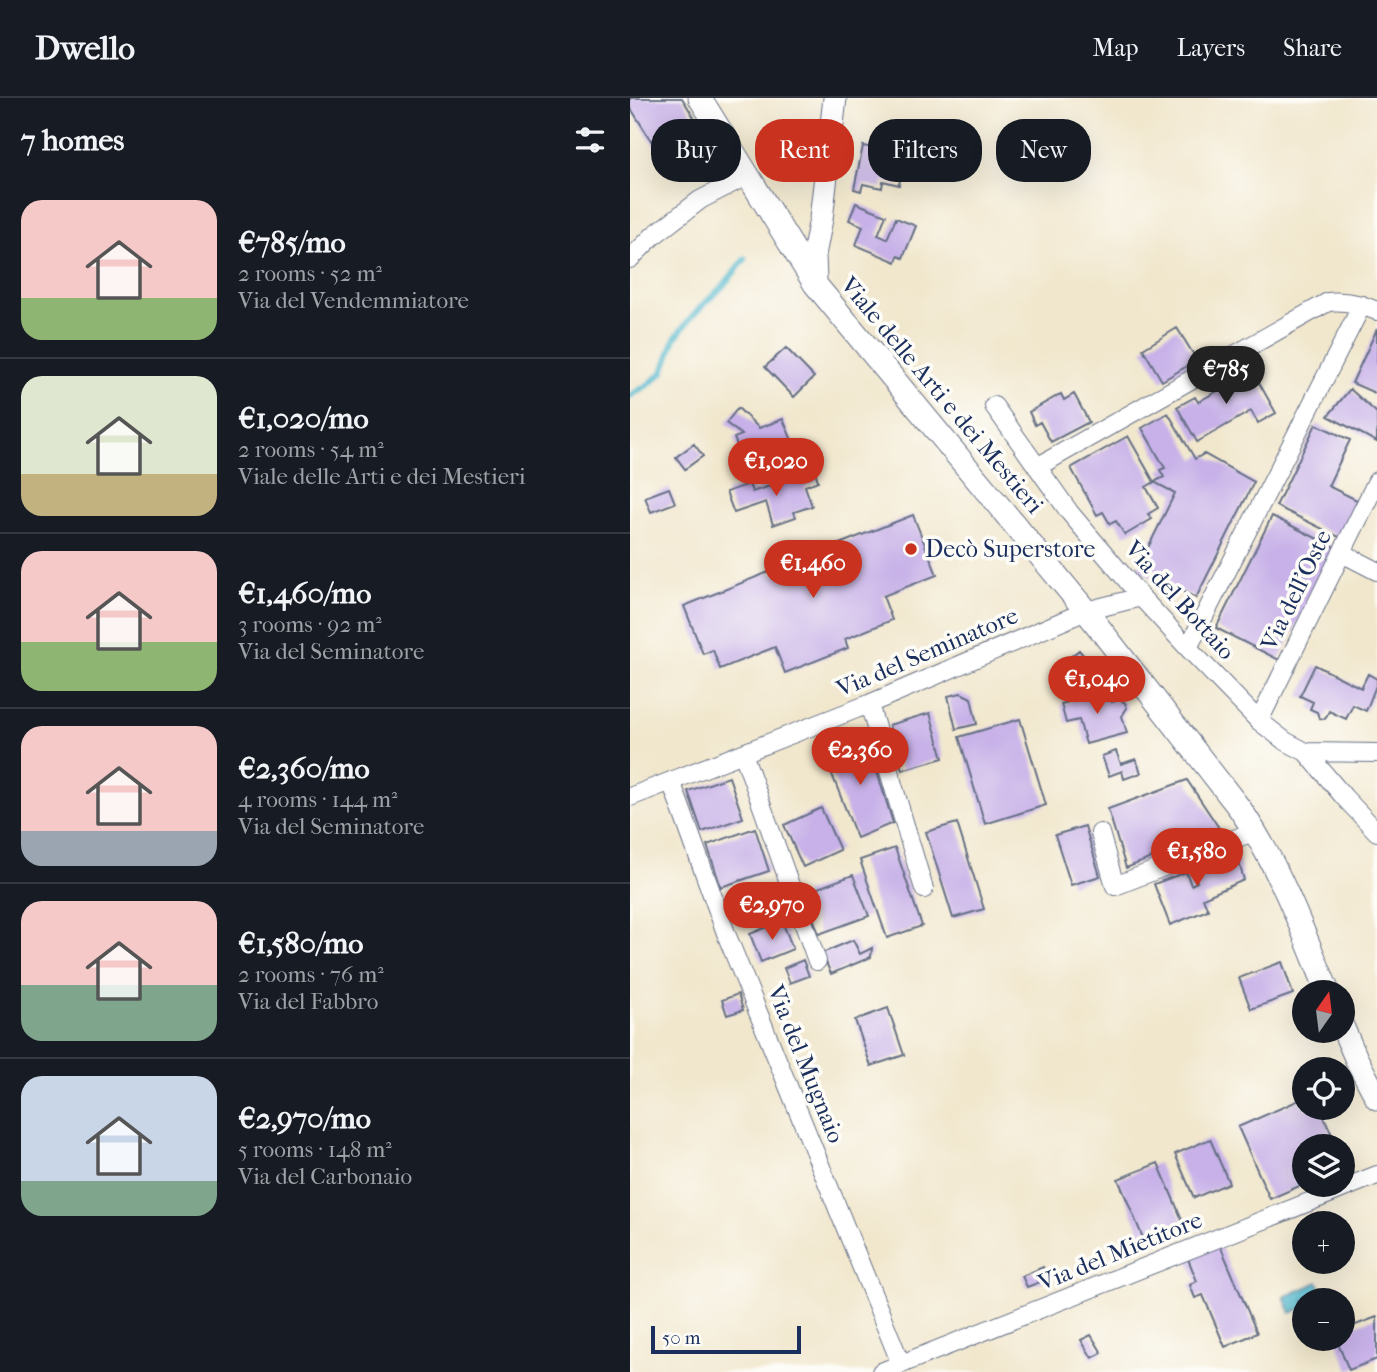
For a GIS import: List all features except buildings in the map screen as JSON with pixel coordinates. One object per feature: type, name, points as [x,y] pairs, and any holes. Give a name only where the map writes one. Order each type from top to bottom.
[{"type":"street","name":"Viale delle Arti e dei Mestieri","points":[[700,98],[816,284],[1086,611],[1240,809],[1277,872],[1323,980]]},
{"type":"street","points":[[816,284],[814,255],[821,219],[835,98]]},
{"type":"street","points":[[631,257],[653,236],[700,200],[748,175]]},
{"type":"street","points":[[1037,467],[1328,302],[1341,300],[1370,308],[1188,648]]},
{"type":"street","name":"Via del Bottaio","points":[[994,406],[1070,513],[1141,597],[1259,721],[1285,741],[1306,752]]},
{"type":"street","name":"Via dell'Oste","points":[[1259,721],[1377,481]]},
{"type":"street","points":[[1342,553],[1377,571]]},
{"type":"street","name":"Via del Seminatore","points":[[630,797],[869,704],[1086,611],[1141,597]]},
{"type":"street","points":[[869,704],[924,889]]},
{"type":"street","points":[[1306,752],[1377,753]]},
{"type":"street","points":[[1306,752],[1377,832]]},
{"type":"street","points":[[743,753],[817,961]]},
{"type":"street","name":"Via del Mugnaio","points":[[671,781],[727,936],[901,1364]]},
{"type":"street","points":[[1100,833],[1115,886],[1255,831]]},
{"type":"street","points":[[1349,1043],[1377,1098]]},
{"type":"street","name":"Via del Mietitore","points":[[881,1372],[1377,1175]]},
{"type":"water","points":[[1318,1282],[1321,1288],[1304,1288]]},
{"type":"water","points":[[1292,1293],[1292,1313],[1291,1313],[1284,1297]]},
{"type":"waterway","points":[[630,396],[663,372],[675,338],[745,259]]},
{"type":"place","name":"Decò Superstore","points":[[911,549]]}]
